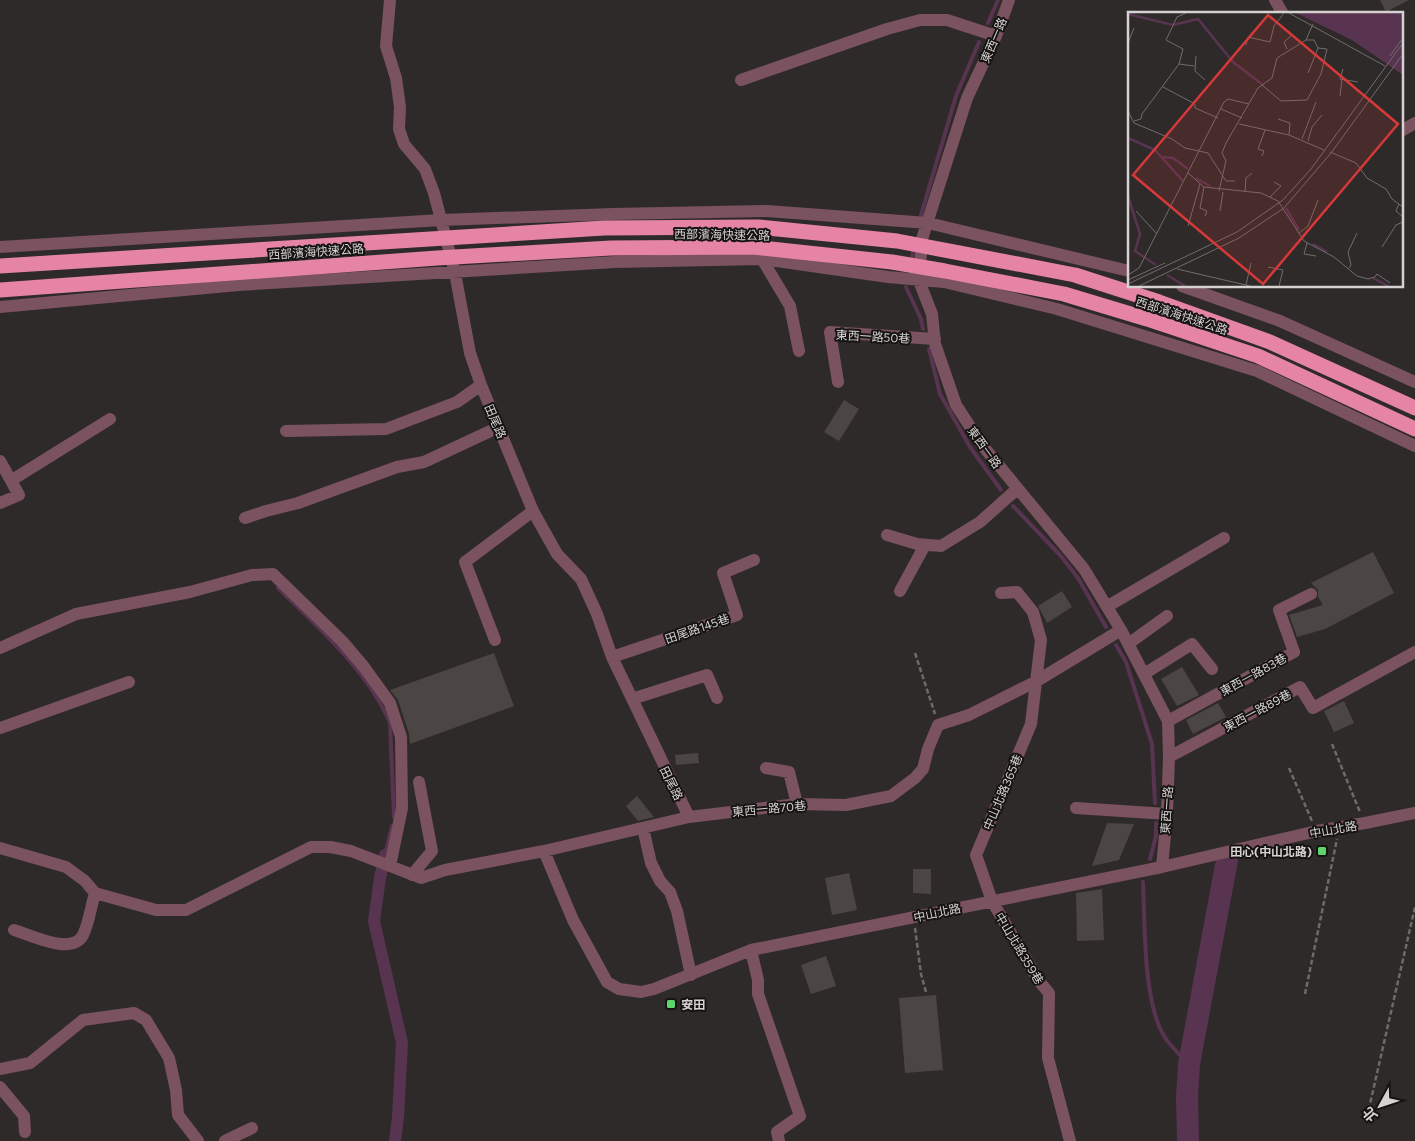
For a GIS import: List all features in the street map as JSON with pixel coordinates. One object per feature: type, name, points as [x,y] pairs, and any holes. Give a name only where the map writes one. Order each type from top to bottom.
[{"type":"highway","name":"西部濱海快速公路","points":[[0,266],[604,228],[758,227],[897,241],[1075,275],[1159,302],[1270,342],[1415,408]]},
{"type":"highway","name":"西部濱海快速公路","points":[[0,290],[469,256],[611,248],[753,247],[892,262],[945,270],[1064,294],[1258,356],[1415,429]]},
{"type":"street","name":"田尾路","points":[[390,0],[386,46],[396,78],[400,107],[399,128],[404,144],[425,169],[455,273],[470,353],[481,385],[534,512],[557,554],[581,579],[597,614],[612,657],[689,817]]},
{"type":"street","name":"東西一路","points":[[1009,0],[996,36],[967,98],[922,239],[918,281],[932,314],[935,339],[956,406],[982,445],[1084,569],[1108,606],[1168,722],[1167,814],[1162,868]]},
{"type":"street","points":[[1275,0],[1282,12]]},
{"type":"street","points":[[741,80],[888,29],[920,20],[947,20],[996,36]]},
{"type":"street","points":[[1402,130],[1415,123]]},
{"type":"street","points":[[0,248],[441,220],[767,211],[928,223],[1128,270]]},
{"type":"street","points":[[762,259],[790,306],[799,351]]},
{"type":"street","points":[[0,306],[238,285],[615,262],[762,259],[918,281],[944,282],[1057,310],[1257,371],[1415,446]]},
{"type":"street","points":[[1188,288],[1280,321],[1415,382]]},
{"type":"street","name":"東西一路50巷","points":[[838,382],[830,332],[935,339]]},
{"type":"street","points":[[286,431],[386,429],[457,402],[481,385]]},
{"type":"street","points":[[12,480],[110,419]]},
{"type":"street","points":[[244,518],[266,510],[298,503],[397,467],[424,462],[499,427]]},
{"type":"street","points":[[0,460],[20,495],[0,503]]},
{"type":"street","points":[[887,535],[917,544],[941,546],[980,522],[1017,489]]},
{"type":"street","points":[[495,640],[465,562],[534,512]]},
{"type":"street","points":[[1108,606],[1224,538]]},
{"type":"street","points":[[900,591],[925,545]]},
{"type":"street","name":"田尾路145巷","points":[[612,657],[737,615],[723,573],[754,560]]},
{"type":"street","points":[[0,648],[76,614],[190,592],[252,575],[273,574],[342,642],[364,667],[390,703],[400,737],[402,808],[390,866]]},
{"type":"street","name":"中山北路365巷","points":[[992,901],[976,855],[1031,724],[1041,640],[1033,612],[1017,592],[1001,593]]},
{"type":"street","name":"東西一路83巷","points":[[1168,722],[1294,652],[1279,610],[1312,594]]},
{"type":"street","points":[[1128,644],[1167,616]]},
{"type":"street","points":[[938,725],[969,714],[1035,682],[1121,630]]},
{"type":"street","points":[[1144,674],[1192,644],[1212,670]]},
{"type":"street","name":"東西一路89巷","points":[[1169,758],[1300,687],[1313,708],[1415,652]]},
{"type":"street","points":[[632,700],[707,675],[718,698]]},
{"type":"street","points":[[0,728],[129,682]]},
{"type":"street","name":"東西一路70巷","points":[[95,893],[156,910],[186,910],[311,847],[351,851],[421,878],[445,870],[544,851],[689,817],[797,804],[846,805],[891,796],[915,778],[923,769],[928,749],[938,725]]},
{"type":"street","points":[[766,768],[789,772],[797,804]]},
{"type":"street","points":[[419,782],[432,851],[445,870]]},
{"type":"street","points":[[1076,808],[1167,814]]},
{"type":"street","name":"中山北路","points":[[544,851],[573,920],[607,982],[619,989],[641,992],[691,975],[751,950],[1162,868],[1317,831],[1415,813]]},
{"type":"street","points":[[643,828],[651,863],[660,881],[670,892],[677,911],[691,975]]},
{"type":"street","points":[[0,848],[66,867],[85,881],[95,893],[82,936],[74,943],[61,945],[14,930]]},
{"type":"street","points":[[412,875],[432,851]]},
{"type":"street","name":"中山北路359巷","points":[[992,901],[1039,981],[1049,993],[1048,1058],[1070,1141]]},
{"type":"street","points":[[751,950],[758,980],[758,994],[800,1116],[777,1132],[779,1141]]},
{"type":"street","points":[[0,1069],[30,1063],[83,1020],[134,1013],[146,1020],[169,1058],[176,1090],[178,1115],[198,1141]]},
{"type":"street","points":[[0,1087],[24,1116],[25,1132]]},
{"type":"street","points":[[225,1141],[252,1128]]},
{"type":"path","points":[[915,653],[938,725]]},
{"type":"path","points":[[1332,744],[1365,823]]},
{"type":"path","points":[[1289,768],[1317,831]]},
{"type":"path","points":[[1305,994],[1339,828]]},
{"type":"path","points":[[1367,1117],[1415,907]]},
{"type":"path","points":[[914,917],[921,974],[926,992]]},
{"type":"building","points":[[1380,0],[1409,0],[1386,12]]},
{"type":"building","points":[[844,400],[859,409],[839,441],[824,432]]},
{"type":"building","points":[[1373,552],[1394,593],[1325,629],[1297,637],[1289,615],[1323,605],[1318,597],[1318,590],[1311,583]]},
{"type":"building","points":[[1062,591],[1072,607],[1047,623],[1038,606]]},
{"type":"building","points":[[494,653],[514,706],[410,744],[409,734],[398,700],[390,690]]},
{"type":"building","points":[[1182,667],[1199,695],[1177,706],[1161,679]]},
{"type":"building","points":[[1344,701],[1354,723],[1334,732],[1324,711]]},
{"type":"building","points":[[1218,703],[1226,717],[1193,734],[1186,720]]},
{"type":"building","points":[[698,753],[699,763],[676,765],[675,755]]},
{"type":"building","points":[[637,796],[654,817],[638,821],[626,806]]},
{"type":"building","points":[[1107,823],[1134,824],[1119,860],[1092,866]]},
{"type":"building","points":[[913,869],[931,869],[931,894],[913,893]]},
{"type":"building","points":[[849,873],[857,910],[832,915],[825,878]]},
{"type":"building","points":[[1102,889],[1104,940],[1077,941],[1076,893]]},
{"type":"building","points":[[826,956],[836,986],[811,994],[801,965]]},
{"type":"building","points":[[936,995],[943,1070],[905,1073],[899,998]]},
{"type":"waterway","points":[[988,23],[998,0]]},
{"type":"waterway","points":[[921,215],[956,96],[979,42]]},
{"type":"waterway","points":[[911,262],[914,247]]},
{"type":"waterway","points":[[906,287],[921,319],[923,329]]},
{"type":"waterway","points":[[929,349],[940,394],[970,447],[1001,490]]},
{"type":"waterway","points":[[1013,506],[1060,555],[1078,578],[1106,627]]},
{"type":"waterway","points":[[278,588],[341,651],[369,685],[381,704],[390,723],[394,817]]},
{"type":"waterway","points":[[1116,645],[1126,662],[1152,744],[1155,803]]},
{"type":"waterway","points":[[1150,859],[1156,836],[1156,823]]},
{"type":"waterway","points":[[385,855],[392,826]]},
{"type":"waterway","points":[[385,855],[374,921],[402,1043],[395,1141]]},
{"type":"waterway","points":[[1188,1141],[1187,1097],[1189,1064],[1227,860]]},
{"type":"waterway","points":[[1143,882],[1146,962],[1152,1003],[1164,1036],[1189,1064]]},
{"type":"place","name":"田心(中山北路)","points":[[1322,851]]},
{"type":"place","name":"安田","points":[[671,1004]]}]
